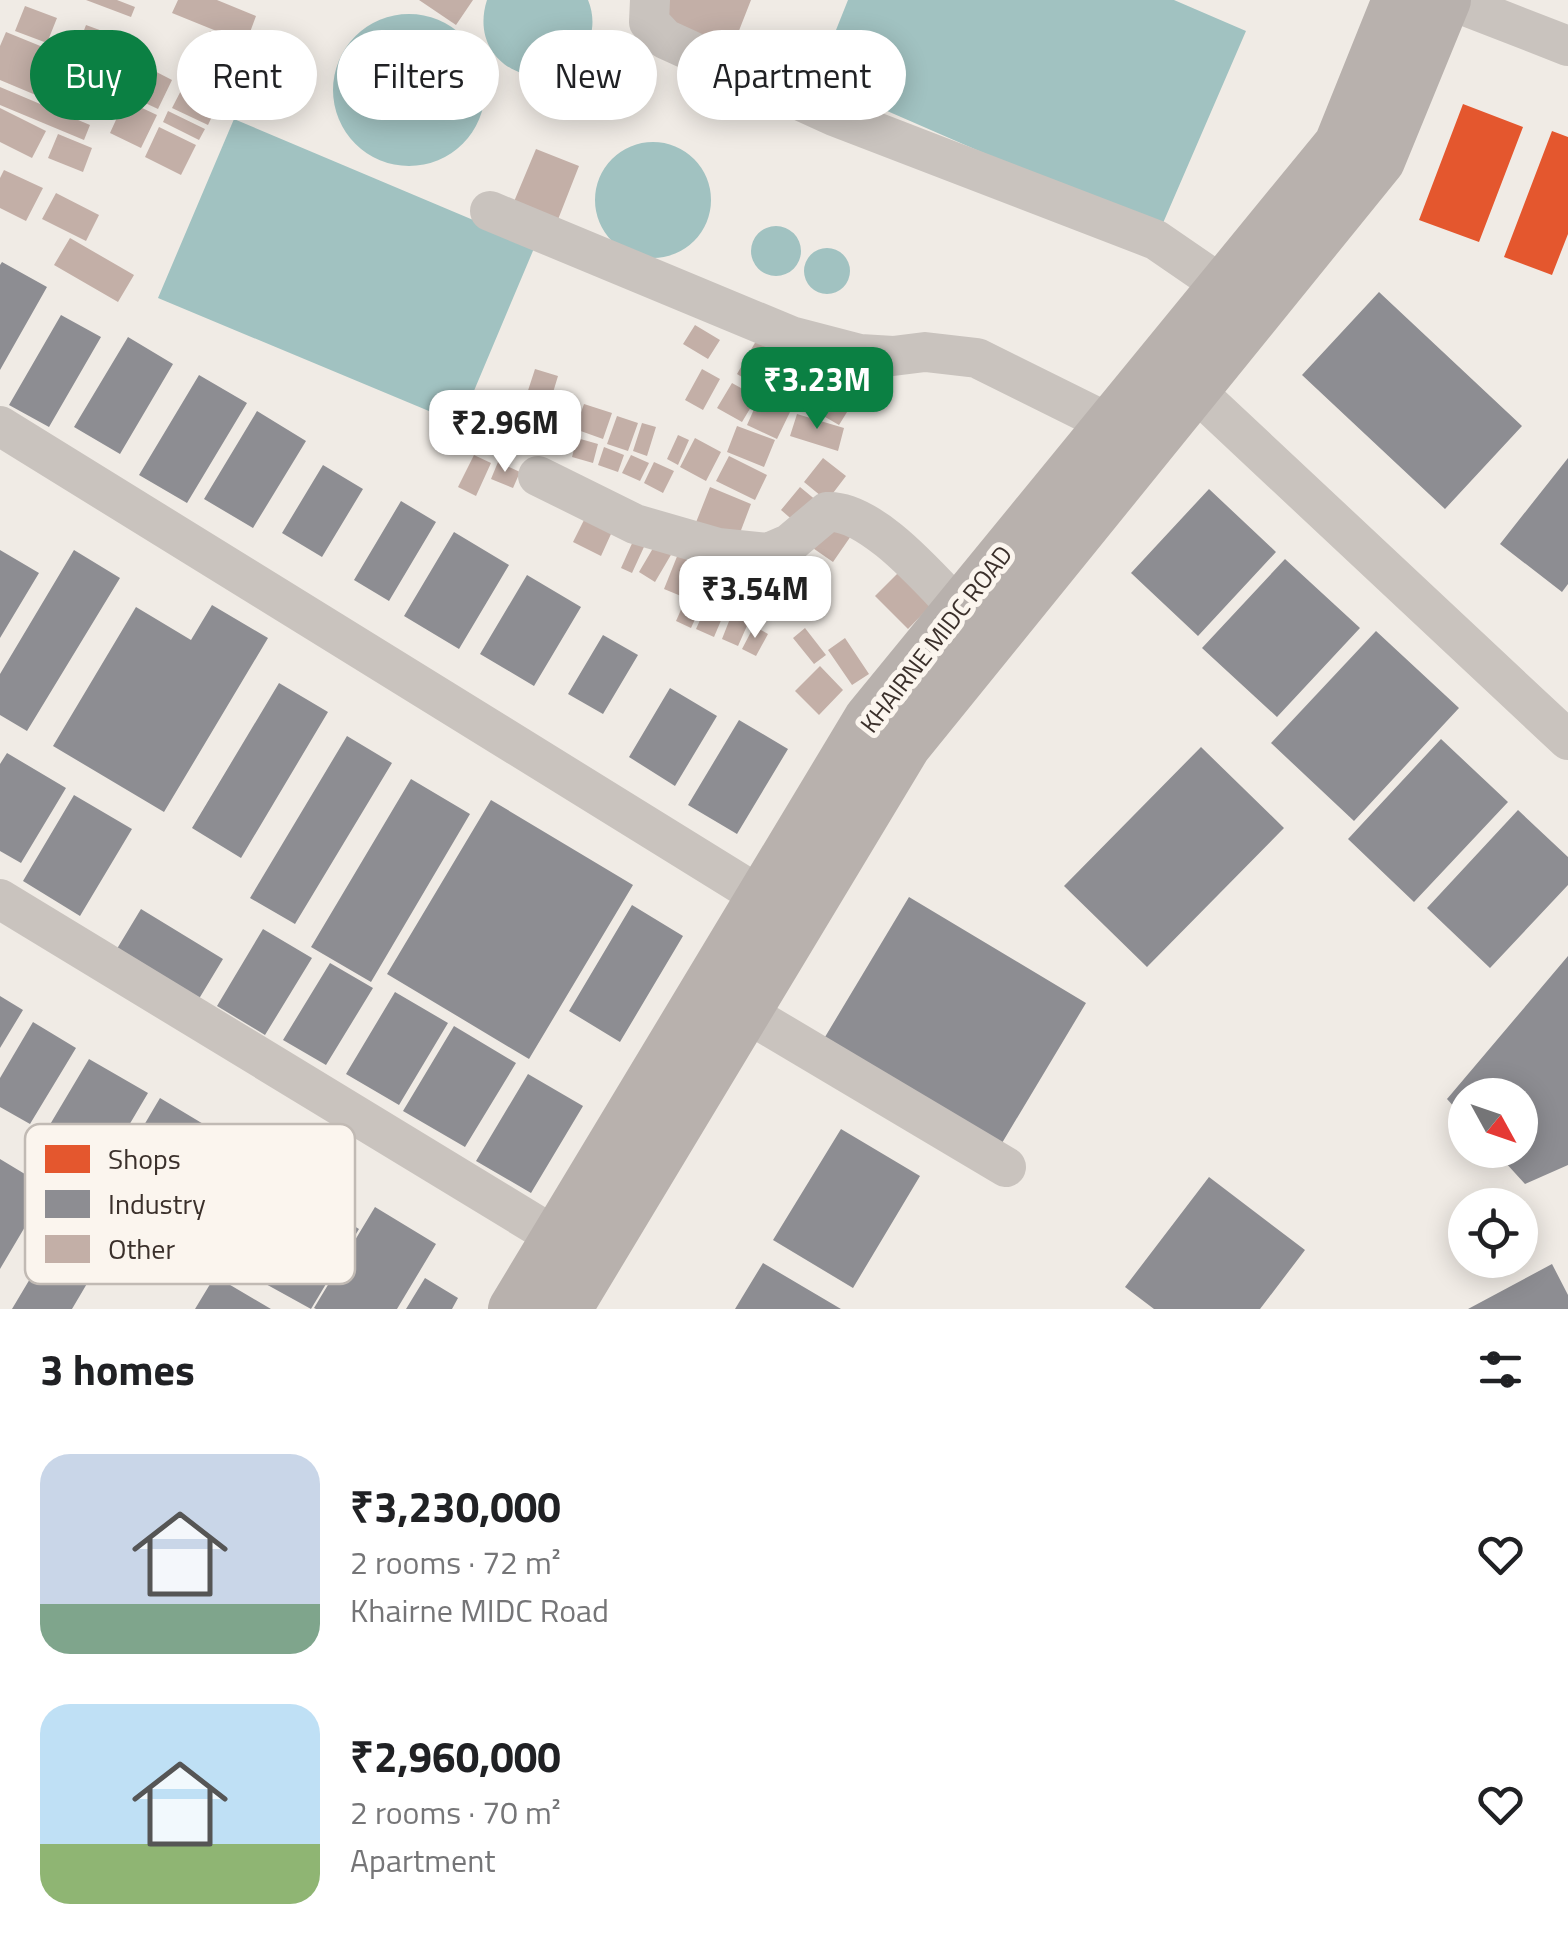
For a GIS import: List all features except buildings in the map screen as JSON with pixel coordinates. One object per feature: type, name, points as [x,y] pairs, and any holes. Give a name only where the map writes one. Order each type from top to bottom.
[{"type":"main road","name":"KHAIRNE MIDC ROAD","points":[[512,1309],[576,1249],[748,1012],[782,910],[869,718],[1110,424],[1179,375],[1223,286],[1339,144],[1398,0]]},
{"type":"main road","name":"KHAIRNE MIDC ROAD","points":[[567,1309],[576,1249],[782,910],[1179,375],[1380,161],[1448,0]]},
{"type":"street","points":[[650,0],[649,22],[666,38],[834,116],[1156,240],[1223,286]]},
{"type":"street","points":[[1448,0],[1568,46]]},
{"type":"street","points":[[490,211],[791,336],[860,354],[894,356],[924,352],[977,358],[1110,424]]},
{"type":"street","points":[[1179,375],[1568,740]]},
{"type":"street","points":[[0,426],[782,910]]},
{"type":"street","points":[[538,476],[635,524],[718,548],[768,553],[789,544],[827,512],[848,514],[901,551],[957,607]]},
{"type":"street","points":[[0,900],[576,1249]]},
{"type":"street","points":[[748,1012],[1006,1167]]},
{"type":"water","points":[[487,0],[588,0],[591,9],[592,30],[519,30],[519,72],[499,58],[499,30],[485,30]]},
{"type":"water","points":[[848,0],[1174,0],[1246,31],[1160,230],[906,119],[906,30],[836,30]]},
{"type":"water","points":[[409,14],[424,15],[455,30],[363,30],[394,15]]},
{"type":"water","points":[[337,67],[337,113],[334,105]]},
{"type":"water","points":[[234,120],[535,246],[460,424],[158,298]]},
{"type":"water","points":[[340,120],[478,120],[463,144],[424,165],[394,165],[380,160],[355,144]]},
{"type":"water","points":[[653,142],[675,146],[694,159],[707,178],[711,200],[707,222],[694,241],[675,254],[653,258],[631,254],[612,241],[599,222],[595,200],[599,178],[612,159],[631,146]]},
{"type":"water","points":[[776,226],[793,234],[801,251],[793,268],[776,276],[759,268],[751,251],[759,234]]},
{"type":"water","points":[[827,248],[843,255],[850,271],[843,287],[827,294],[811,287],[804,271],[811,255]]}]
